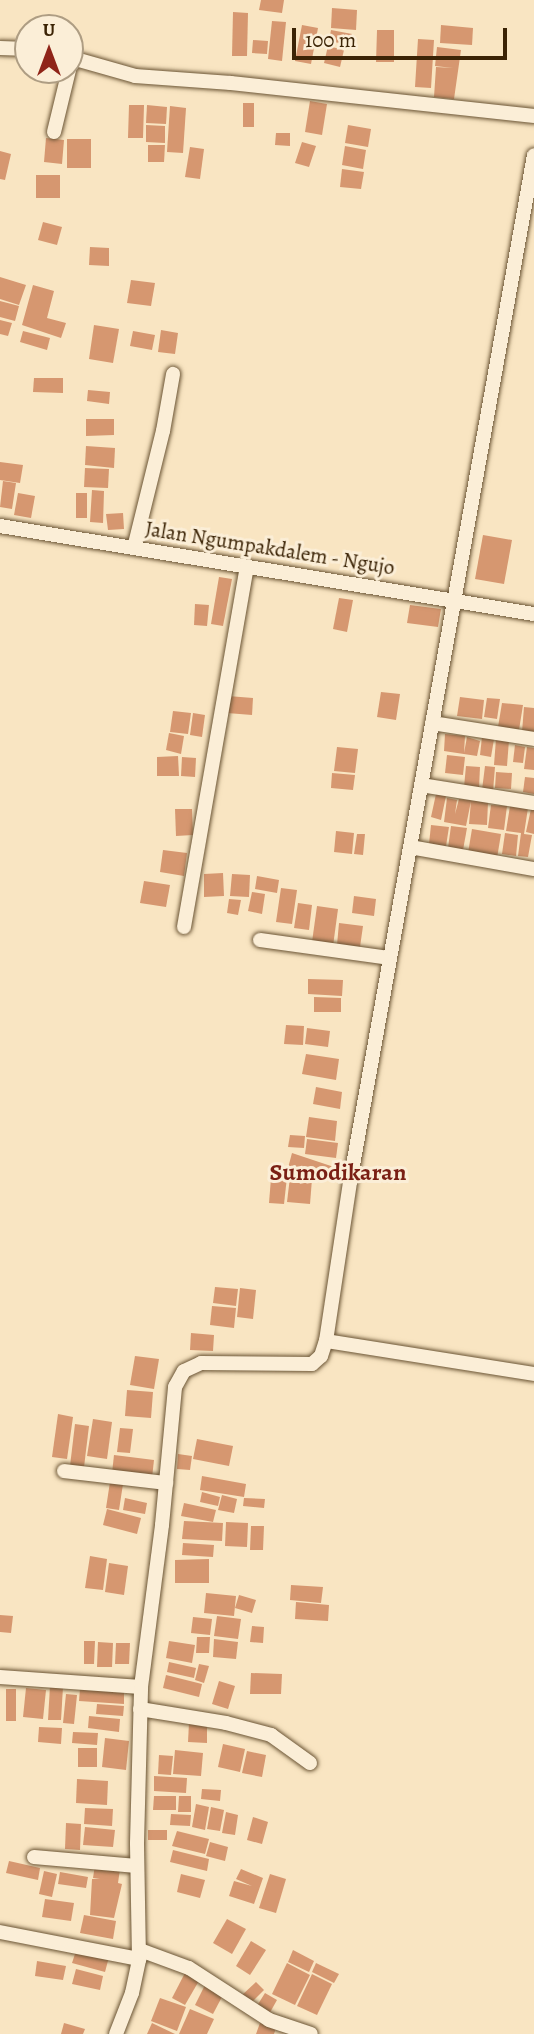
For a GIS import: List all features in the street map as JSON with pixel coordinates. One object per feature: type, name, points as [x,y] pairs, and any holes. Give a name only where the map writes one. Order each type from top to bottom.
[{"type":"street","points":[[84,66],[135,76],[231,83],[534,116]]},
{"type":"street","points":[[54,132],[65,84]]},
{"type":"street","points":[[116,2034],[132,1993],[140,1954],[137,1866],[141,1687],[166,1483],[173,1399],[178,1380],[184,1371],[201,1363],[312,1364],[321,1356],[326,1341],[350,1182],[389,958],[456,599],[534,155]]},
{"type":"street","points":[[134,548],[163,431],[173,374]]},
{"type":"street","name":"Jalan Ngumpakdalem - Ngujo","points":[[0,526],[456,599],[534,614]]},
{"type":"street","points":[[184,927],[247,566]]},
{"type":"street","points":[[432,723],[534,739]]},
{"type":"street","points":[[421,785],[534,803]]},
{"type":"street","points":[[410,847],[534,869]]},
{"type":"street","points":[[260,940],[389,958]]},
{"type":"street","points":[[326,1341],[534,1374]]},
{"type":"street","points":[[64,1471],[166,1483]]},
{"type":"street","points":[[0,1676],[141,1687]]},
{"type":"street","points":[[140,1709],[226,1723],[271,1735],[310,1763]]},
{"type":"street","points":[[34,1857],[137,1866]]},
{"type":"street","points":[[0,1932],[140,1954],[189,1968],[269,2020],[312,2034]]},
{"type":"building","points":[[261,0],[284,0],[282,13],[259,10]]},
{"type":"building","points":[[332,8],[357,10],[356,30],[331,28]]},
{"type":"building","points":[[233,12],[248,13],[247,56],[232,56]]},
{"type":"building","points":[[272,21],[286,22],[282,61],[268,59]]},
{"type":"building","points":[[302,25],[318,28],[311,64],[295,61]]},
{"type":"building","points":[[441,25],[473,28],[472,45],[440,43]]},
{"type":"building","points":[[331,30],[352,34],[350,45],[329,41]]},
{"type":"building","points":[[377,30],[394,30],[394,62],[376,62]]},
{"type":"building","points":[[418,39],[434,40],[431,88],[415,87]]},
{"type":"building","points":[[253,40],[268,41],[267,54],[252,53]]},
{"type":"building","points":[[328,46],[344,50],[340,67],[324,63]]},
{"type":"building","points":[[437,47],[461,50],[454,99],[434,97],[436,67],[453,68],[435,66]]},
{"type":"building","points":[[310,101],[327,104],[322,135],[305,132]]},
{"type":"building","points":[[243,103],[254,103],[254,127],[243,127]]},
{"type":"building","points":[[129,105],[144,105],[143,138],[128,138]]},
{"type":"building","points":[[147,105],[167,107],[166,124],[146,123]]},
{"type":"building","points":[[170,106],[186,108],[183,153],[167,152]]},
{"type":"building","points":[[146,125],[165,126],[165,143],[146,142]]},
{"type":"building","points":[[348,125],[371,129],[368,147],[345,143]]},
{"type":"building","points":[[276,133],[290,133],[290,146],[275,145]]},
{"type":"building","points":[[46,138],[64,140],[62,164],[44,162]]},
{"type":"building","points":[[67,139],[91,139],[91,168],[67,168]]},
{"type":"building","points":[[302,142],[316,146],[309,167],[295,163]]},
{"type":"building","points":[[148,145],[165,145],[164,162],[148,162]]},
{"type":"building","points":[[345,146],[366,150],[363,169],[342,165]]},
{"type":"building","points":[[190,147],[204,149],[200,179],[185,177]]},
{"type":"building","points":[[0,151],[11,154],[5,180],[0,179]]},
{"type":"building","points":[[342,169],[364,172],[361,189],[340,187]]},
{"type":"building","points":[[36,175],[60,175],[60,198],[36,198]]},
{"type":"building","points":[[43,222],[62,227],[57,245],[38,240]]},
{"type":"building","points":[[90,247],[109,248],[109,266],[89,265]]},
{"type":"building","points":[[0,277],[26,285],[19,305],[0,299]]},
{"type":"building","points":[[131,280],[155,283],[151,306],[127,303]]},
{"type":"building","points":[[33,285],[54,291],[47,318],[66,323],[61,338],[22,325]]},
{"type":"building","points":[[0,301],[19,306],[15,321],[0,317]]},
{"type":"building","points":[[0,320],[12,323],[8,336],[0,334]]},
{"type":"building","points":[[94,325],[119,329],[113,363],[89,359]]},
{"type":"building","points":[[161,330],[178,333],[175,354],[158,352]]},
{"type":"building","points":[[23,331],[50,338],[47,350],[20,342]]},
{"type":"building","points":[[133,331],[155,335],[152,350],[130,346]]},
{"type":"building","points":[[34,378],[63,378],[63,393],[33,392]]},
{"type":"building","points":[[88,390],[110,392],[109,404],[87,401]]},
{"type":"building","points":[[86,419],[114,419],[114,435],[86,436]]},
{"type":"building","points":[[86,446],[115,448],[114,468],[85,465]]},
{"type":"building","points":[[0,462],[23,465],[20,483],[0,480]]},
{"type":"building","points":[[85,468],[109,469],[108,488],[84,487]]},
{"type":"building","points":[[3,481],[16,483],[12,509],[0,507]]},
{"type":"building","points":[[92,490],[104,491],[103,523],[90,522]]},
{"type":"building","points":[[18,493],[35,496],[31,518],[14,515]]},
{"type":"building","points":[[76,493],[87,493],[87,518],[76,518]]},
{"type":"building","points":[[123,513],[124,529],[108,530],[106,514]]},
{"type":"building","points":[[483,535],[512,540],[504,584],[475,579]]},
{"type":"building","points":[[219,577],[232,579],[223,626],[211,624]]},
{"type":"building","points":[[339,598],[353,600],[347,632],[333,629]]},
{"type":"building","points":[[195,604],[209,605],[207,626],[194,625]]},
{"type":"building","points":[[410,605],[441,609],[438,627],[407,623]]},
{"type":"building","points":[[381,692],[400,694],[396,720],[377,717]]},
{"type":"building","points":[[228,696],[253,698],[252,715],[227,713]]},
{"type":"building","points":[[460,697],[484,700],[482,719],[457,716]]},
{"type":"building","points":[[487,698],[500,699],[497,719],[484,717]]},
{"type":"building","points":[[502,703],[523,705],[519,730],[498,727]]},
{"type":"building","points":[[524,707],[534,708],[534,733],[522,732]]},
{"type":"building","points":[[173,711],[191,713],[188,734],[170,732]]},
{"type":"building","points":[[193,713],[205,715],[202,737],[190,735]]},
{"type":"building","points":[[169,733],[184,736],[181,754],[166,750]]},
{"type":"building","points":[[445,734],[465,736],[464,753],[467,737],[480,741],[477,756],[444,751]]},
{"type":"building","points":[[482,737],[494,739],[491,757],[480,755]]},
{"type":"building","points":[[496,739],[509,740],[507,766],[494,765]]},
{"type":"building","points":[[515,745],[525,747],[523,763],[513,762]]},
{"type":"building","points":[[337,747],[358,749],[355,773],[334,771]]},
{"type":"building","points":[[527,747],[534,748],[534,770],[524,769]]},
{"type":"building","points":[[447,755],[465,757],[463,775],[445,773]]},
{"type":"building","points":[[178,756],[179,776],[157,776],[157,757]]},
{"type":"building","points":[[182,757],[196,758],[195,777],[181,776]]},
{"type":"building","points":[[466,766],[480,767],[479,788],[464,787]]},
{"type":"building","points":[[485,766],[495,767],[493,791],[482,790]]},
{"type":"building","points":[[496,772],[512,773],[511,789],[495,788]]},
{"type":"building","points":[[332,773],[355,775],[353,790],[331,788]]},
{"type":"building","points":[[525,777],[534,778],[534,794],[523,792]]},
{"type":"building","points":[[436,794],[446,796],[441,820],[431,817]]},
{"type":"building","points":[[447,798],[457,800],[455,814],[459,799],[488,802],[487,825],[469,824],[471,801],[466,826],[444,822]]},
{"type":"building","points":[[491,805],[507,806],[504,830],[488,828]]},
{"type":"building","points":[[510,806],[528,808],[524,834],[532,835],[528,857],[518,856],[521,833],[506,831]]},
{"type":"building","points":[[175,809],[192,809],[193,835],[176,836]]},
{"type":"building","points":[[531,809],[534,809],[534,834],[526,832]]},
{"type":"building","points":[[431,825],[449,827],[446,846],[429,844]]},
{"type":"building","points":[[451,826],[467,828],[463,850],[448,848]]},
{"type":"building","points":[[472,829],[501,834],[497,858],[468,853]]},
{"type":"building","points":[[336,831],[354,833],[352,854],[334,852]]},
{"type":"building","points":[[505,833],[518,835],[516,856],[502,854]]},
{"type":"building","points":[[357,834],[365,834],[363,855],[354,854]]},
{"type":"building","points":[[163,850],[187,853],[184,876],[160,872]]},
{"type":"building","points":[[223,873],[224,896],[204,897],[204,874]]},
{"type":"building","points":[[232,874],[250,875],[249,897],[230,896]]},
{"type":"building","points":[[257,876],[279,880],[277,893],[255,889]]},
{"type":"building","points":[[144,881],[170,885],[166,907],[140,903]]},
{"type":"building","points":[[281,888],[297,890],[292,924],[276,922]]},
{"type":"building","points":[[252,892],[265,894],[262,914],[248,911]]},
{"type":"building","points":[[354,896],[376,899],[374,916],[352,913]]},
{"type":"building","points":[[229,899],[241,900],[238,915],[227,913]]},
{"type":"building","points":[[298,903],[312,905],[309,930],[294,928]]},
{"type":"building","points":[[317,906],[338,909],[333,946],[312,942]]},
{"type":"building","points":[[339,923],[363,926],[360,947],[337,945]]},
{"type":"building","points":[[308,979],[343,980],[342,996],[308,994]]},
{"type":"building","points":[[314,997],[341,998],[341,1012],[314,1012]]},
{"type":"building","points":[[286,1025],[304,1026],[303,1045],[284,1044]]},
{"type":"building","points":[[307,1028],[330,1031],[328,1047],[305,1044]]},
{"type":"building","points":[[306,1054],[339,1059],[336,1080],[302,1074]]},
{"type":"building","points":[[316,1087],[342,1092],[340,1109],[313,1104]]},
{"type":"building","points":[[309,1117],[337,1121],[335,1141],[306,1137]]},
{"type":"building","points":[[290,1135],[305,1136],[304,1148],[288,1147]]},
{"type":"building","points":[[307,1139],[338,1143],[336,1158],[305,1154]]},
{"type":"building","points":[[292,1153],[334,1167],[330,1181],[288,1168]]},
{"type":"building","points":[[272,1166],[288,1168],[284,1204],[269,1203]]},
{"type":"building","points":[[290,1177],[312,1179],[310,1204],[287,1202]]},
{"type":"building","points":[[215,1287],[238,1289],[236,1306],[213,1303]]},
{"type":"building","points":[[240,1288],[256,1290],[253,1319],[237,1317]]},
{"type":"building","points":[[212,1306],[236,1308],[234,1328],[210,1325]]},
{"type":"building","points":[[191,1333],[214,1335],[213,1351],[190,1350]]},
{"type":"building","points":[[135,1356],[159,1359],[154,1389],[130,1385]]},
{"type":"building","points":[[127,1390],[153,1392],[151,1418],[125,1416]]},
{"type":"building","points":[[58,1414],[73,1417],[67,1459],[52,1457]]},
{"type":"building","points":[[93,1419],[112,1422],[107,1459],[87,1456]]},
{"type":"building","points":[[75,1424],[89,1426],[84,1467],[70,1466]]},
{"type":"building","points":[[120,1428],[133,1429],[130,1453],[117,1452]]},
{"type":"building","points":[[197,1439],[233,1446],[229,1466],[193,1459]]},
{"type":"building","points":[[178,1454],[192,1456],[190,1470],[177,1469]]},
{"type":"building","points":[[114,1455],[154,1460],[152,1478],[112,1473]]},
{"type":"building","points":[[202,1476],[246,1484],[244,1497],[200,1490]]},
{"type":"building","points":[[110,1482],[123,1484],[119,1510],[106,1508]]},
{"type":"building","points":[[202,1492],[220,1497],[218,1506],[200,1502]]},
{"type":"building","points":[[222,1495],[237,1499],[234,1513],[218,1510]]},
{"type":"building","points":[[125,1498],[147,1503],[145,1514],[123,1510]]},
{"type":"building","points":[[244,1498],[265,1499],[264,1508],[243,1506]]},
{"type":"building","points":[[184,1503],[216,1510],[213,1522],[181,1516]]},
{"type":"building","points":[[107,1509],[141,1518],[137,1534],[103,1525]]},
{"type":"building","points":[[184,1521],[223,1523],[222,1541],[182,1539]]},
{"type":"building","points":[[226,1522],[248,1523],[247,1547],[225,1546]]},
{"type":"building","points":[[251,1526],[264,1526],[263,1550],[250,1550]]},
{"type":"building","points":[[183,1543],[214,1545],[213,1557],[182,1555]]},
{"type":"building","points":[[90,1556],[107,1559],[103,1590],[85,1588]]},
{"type":"building","points":[[209,1559],[209,1583],[175,1583],[175,1560]]},
{"type":"building","points":[[109,1563],[128,1566],[124,1595],[105,1592]]},
{"type":"building","points":[[291,1585],[323,1587],[321,1603],[290,1600]]},
{"type":"building","points":[[206,1593],[236,1596],[234,1616],[204,1613]]},
{"type":"building","points":[[239,1595],[256,1600],[252,1613],[235,1608]]},
{"type":"building","points":[[296,1602],[329,1605],[328,1621],[295,1619]]},
{"type":"building","points":[[0,1615],[13,1616],[11,1633],[0,1632]]},
{"type":"building","points":[[217,1616],[241,1619],[238,1639],[214,1636]]},
{"type":"building","points":[[193,1617],[212,1619],[210,1635],[191,1633]]},
{"type":"building","points":[[252,1626],[264,1627],[263,1643],[250,1642]]},
{"type":"building","points":[[197,1637],[210,1637],[209,1653],[196,1653]]},
{"type":"building","points":[[214,1639],[238,1642],[236,1659],[213,1657]]},
{"type":"building","points":[[84,1641],[95,1641],[94,1664],[84,1664]]},
{"type":"building","points":[[169,1641],[195,1645],[192,1663],[166,1658]]},
{"type":"building","points":[[98,1642],[113,1643],[112,1667],[97,1667]]},
{"type":"building","points":[[116,1643],[130,1643],[129,1664],[115,1664]]},
{"type":"building","points":[[169,1662],[196,1668],[194,1678],[167,1672]]},
{"type":"building","points":[[199,1664],[209,1666],[204,1683],[195,1680]]},
{"type":"building","points":[[251,1673],[282,1674],[281,1694],[250,1694]]},
{"type":"building","points":[[166,1675],[202,1684],[199,1697],[163,1688]]},
{"type":"building","points":[[219,1681],[235,1686],[228,1709],[212,1704]]},
{"type":"building","points":[[50,1686],[63,1687],[61,1720],[48,1720]]},
{"type":"building","points":[[26,1688],[46,1690],[43,1719],[23,1717]]},
{"type":"building","points":[[6,1689],[16,1689],[16,1721],[6,1721]]},
{"type":"building","points":[[80,1689],[124,1691],[124,1704],[79,1701]]},
{"type":"building","points":[[66,1694],[77,1695],[74,1724],[63,1723]]},
{"type":"building","points":[[97,1704],[124,1706],[123,1716],[96,1714]]},
{"type":"building","points":[[89,1716],[120,1719],[119,1732],[88,1728]]},
{"type":"building","points":[[189,1723],[207,1724],[207,1743],[188,1742]]},
{"type":"building","points":[[39,1727],[62,1728],[61,1744],[38,1742]]},
{"type":"building","points":[[73,1732],[98,1733],[97,1745],[72,1743]]},
{"type":"building","points":[[105,1738],[129,1741],[126,1770],[102,1767]]},
{"type":"building","points":[[223,1744],[245,1749],[240,1772],[218,1767]]},
{"type":"building","points":[[78,1748],[97,1748],[97,1767],[78,1767]]},
{"type":"building","points":[[175,1750],[203,1753],[201,1776],[173,1774]]},
{"type":"building","points":[[247,1751],[266,1755],[262,1777],[242,1773]]},
{"type":"building","points":[[159,1755],[173,1756],[171,1775],[158,1774]]},
{"type":"building","points":[[154,1776],[187,1778],[186,1793],[154,1791]]},
{"type":"building","points":[[77,1779],[108,1781],[107,1805],[76,1803]]},
{"type":"building","points":[[202,1789],[221,1790],[220,1801],[201,1799]]},
{"type":"building","points":[[154,1796],[176,1796],[176,1810],[153,1810]]},
{"type":"building","points":[[179,1796],[191,1796],[191,1812],[178,1812]]},
{"type":"building","points":[[196,1804],[209,1807],[205,1830],[192,1827]]},
{"type":"building","points":[[211,1807],[224,1810],[220,1831],[207,1829]]},
{"type":"building","points":[[85,1808],[113,1809],[112,1826],[84,1824]]},
{"type":"building","points":[[226,1812],[238,1815],[235,1835],[222,1833]]},
{"type":"building","points":[[171,1814],[191,1815],[190,1826],[170,1825]]},
{"type":"building","points":[[253,1817],[268,1822],[262,1844],[247,1840]]},
{"type":"building","points":[[66,1823],[81,1824],[80,1850],[65,1849]]},
{"type":"building","points":[[85,1827],[115,1830],[113,1847],[83,1845]]},
{"type":"building","points":[[148,1830],[167,1830],[167,1840],[148,1840]]},
{"type":"building","points":[[177,1831],[209,1839],[205,1854],[172,1846]]},
{"type":"building","points":[[210,1842],[228,1847],[225,1861],[206,1856]]},
{"type":"building","points":[[173,1850],[209,1859],[207,1871],[170,1862]]},
{"type":"building","points":[[9,1861],[40,1868],[38,1880],[6,1873]]},
{"type":"building","points":[[95,1865],[120,1869],[118,1883],[122,1884],[114,1918],[90,1915],[92,1879],[100,1879],[93,1878]]},
{"type":"building","points":[[241,1869],[263,1878],[254,1904],[229,1896],[234,1881],[252,1886],[236,1879]]},
{"type":"building","points":[[44,1871],[57,1874],[52,1897],[39,1894]]},
{"type":"building","points":[[60,1872],[88,1877],[86,1888],[58,1884]]},
{"type":"building","points":[[181,1874],[205,1880],[200,1898],[177,1892]]},
{"type":"building","points":[[270,1874],[286,1879],[276,1913],[259,1908]]},
{"type":"building","points":[[45,1899],[74,1903],[71,1921],[42,1917]]},
{"type":"building","points":[[84,1915],[116,1921],[113,1939],[80,1933]]},
{"type":"building","points":[[227,1919],[246,1929],[232,1954],[213,1943]]},
{"type":"building","points":[[251,1941],[266,1950],[250,1975],[236,1966]]},
{"type":"building","points":[[77,1948],[109,1957],[105,1972],[72,1963]]},
{"type":"building","points":[[293,1950],[314,1961],[309,1972],[288,1962]]},
{"type":"building","points":[[37,1961],[66,1966],[63,1980],[35,1976]]},
{"type":"building","points":[[287,1963],[310,1975],[295,2005],[272,1994]]},
{"type":"building","points":[[316,1963],[339,1974],[334,1983],[312,1972]]},
{"type":"building","points":[[76,1969],[103,1976],[100,1990],[72,1984]]},
{"type":"building","points":[[186,1971],[200,1979],[185,2005],[172,1998]]},
{"type":"building","points":[[312,1974],[332,1984],[317,2015],[297,2006]]},
{"type":"building","points":[[256,1982],[264,1990],[250,2004],[241,1996]]},
{"type":"building","points":[[205,1985],[224,1993],[213,2014],[195,2005]]},
{"type":"building","points":[[265,1993],[277,2000],[268,2016],[255,2009]]},
{"type":"building","points":[[160,1998],[186,2007],[177,2031],[151,2021]]},
{"type":"building","points":[[190,2009],[214,2019],[207,2034],[179,2034]]},
{"type":"building","points":[[64,2023],[85,2029],[83,2034],[61,2034]]},
{"type":"building","points":[[152,2023],[175,2034],[147,2034]]},
{"type":"building","points":[[260,2023],[276,2028],[274,2034],[256,2034]]},
{"type":"district","name":"Sumodikaran","points":[[338,1173]]}]
